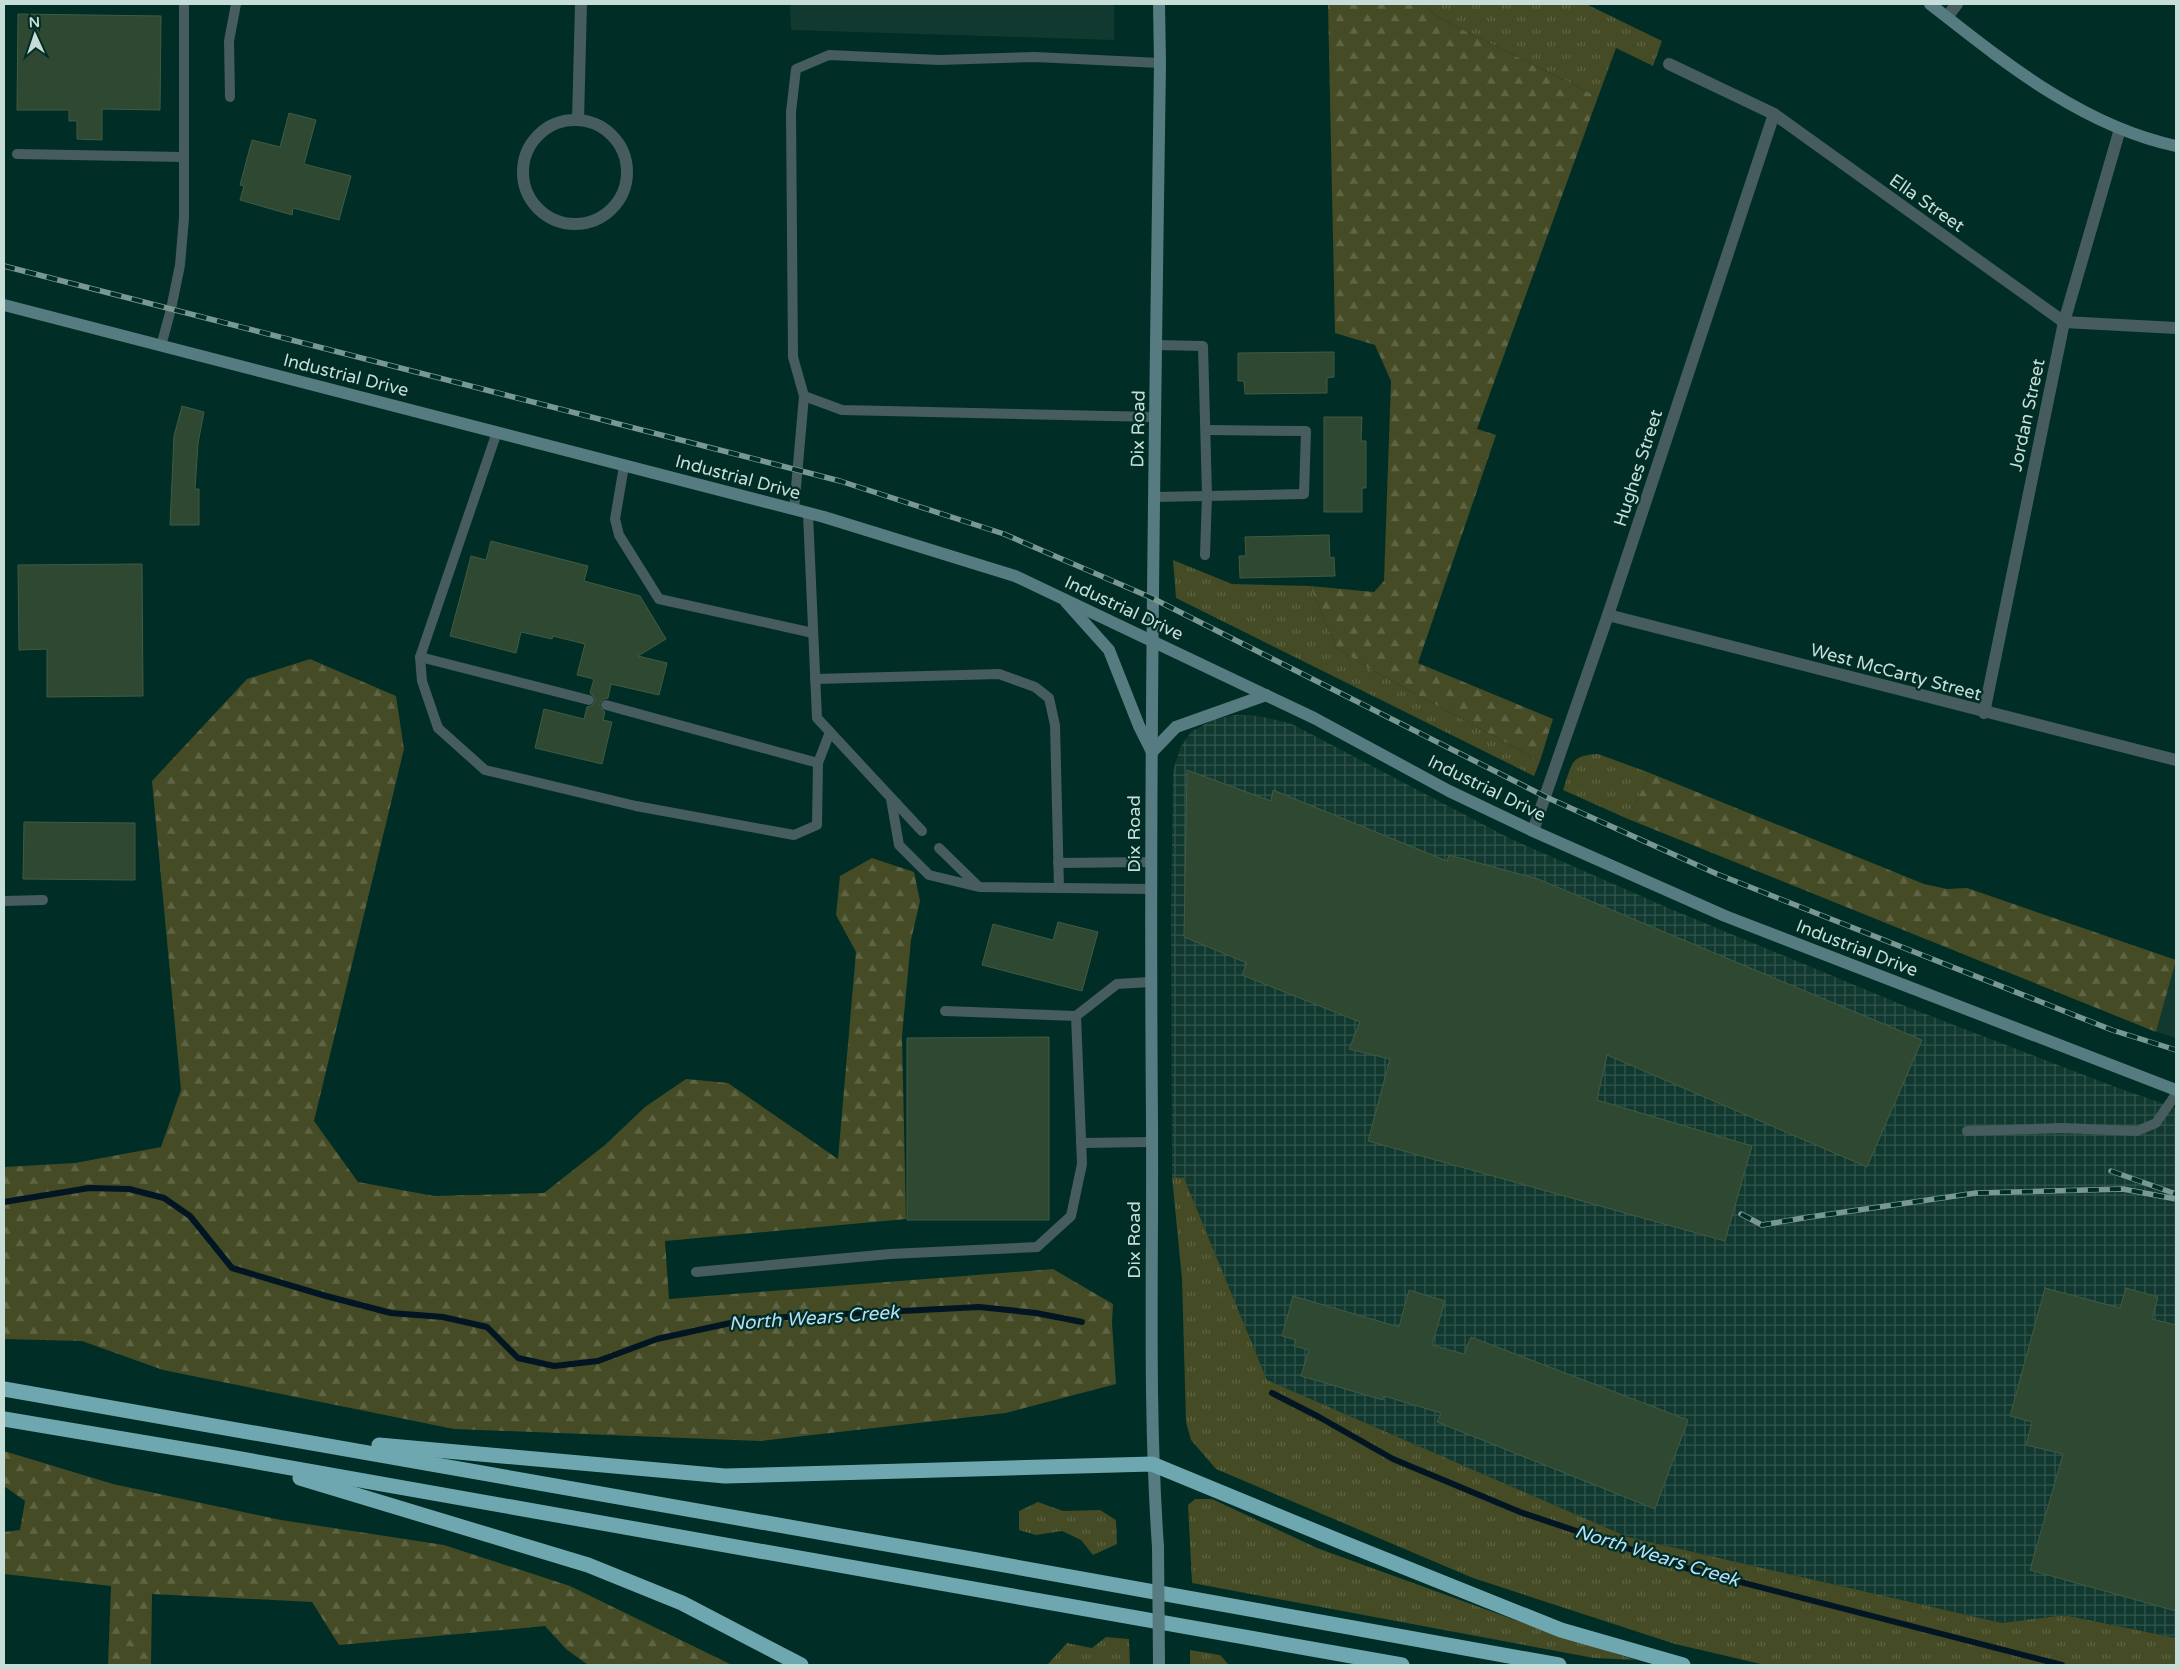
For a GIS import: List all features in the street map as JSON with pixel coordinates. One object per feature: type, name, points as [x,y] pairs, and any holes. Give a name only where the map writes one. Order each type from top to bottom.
[{"type":"highway","points":[[4,1389],[967,1558],[1559,1665]]},
{"type":"highway","points":[[4,1419],[224,1456],[484,1504],[1402,1665]]},
{"type":"highway","points":[[277,1437],[725,1476],[1152,1464],[1561,1630],[1683,1665]]},
{"type":"highway","points":[[224,1456],[588,1565],[682,1603],[801,1665]]},
{"type":"main road","name":"Dix Road","points":[[1159,4],[1160,63],[1151,639],[1150,982],[1152,1464],[1158,1547],[1159,1665]]},
{"type":"main road","points":[[1930,4],[2021,73],[2092,116],[2120,129],[2176,146]]},
{"type":"main road","name":"Industrial Drive","points":[[4,305],[794,510],[1015,576],[1314,718],[1449,791],[1533,831],[1725,916],[2176,1090]]},
{"type":"main road","points":[[1063,598],[1109,650],[1139,726],[1152,752],[1176,727],[1266,695]]},
{"type":"street","points":[[578,120],[581,4]]},
{"type":"street","points":[[1947,17],[1957,4]]},
{"type":"street","name":"Ella Street","points":[[1669,64],[1774,114],[2064,322]]},
{"type":"street","name":"Hughes Street","points":[[1533,831],[1608,615],[1774,114]]},
{"type":"street","points":[[578,120],[594,123],[608,132],[619,144],[625,159],[627,175],[624,191],[615,205],[603,216],[588,222],[572,224],[556,221],[541,213],[530,200],[524,185],[522,169],[526,152],[534,138],[547,127],[562,121],[578,120]]},
{"type":"street","name":"Jordan Street","points":[[1984,713],[2064,322],[2120,129]]},
{"type":"street","points":[[2064,322],[2176,328]]},
{"type":"street","name":"West McCarty Street","points":[[1608,615],[1984,713],[2176,760]]},
{"type":"lane","points":[[161,346],[180,265],[184,218],[184,4]]},
{"type":"lane","points":[[230,97],[229,41],[236,4]]},
{"type":"lane","points":[[794,510],[804,396],[793,357],[791,112],[796,69],[829,55],[939,60],[1035,57],[1160,63]]},
{"type":"lane","points":[[17,154],[183,157]]},
{"type":"lane","points":[[1156,345],[1203,346],[1207,495],[1205,555]]},
{"type":"lane","points":[[804,396],[842,410],[1155,417]]},
{"type":"lane","points":[[1154,497],[1304,494],[1306,431],[1206,430]]},
{"type":"lane","points":[[497,432],[420,657],[422,681],[438,728],[485,770],[636,806],[794,835],[817,825],[818,763],[830,732]]},
{"type":"lane","points":[[624,466],[614,519],[619,535],[659,599],[813,634]]},
{"type":"lane","points":[[808,514],[817,718],[922,831]]},
{"type":"lane","points":[[420,657],[589,700]]},
{"type":"lane","points":[[816,679],[999,674],[1035,687],[1049,698],[1055,725],[1059,888]]},
{"type":"lane","points":[[606,705],[818,763]]},
{"type":"lane","points":[[891,799],[899,845],[929,875],[979,886],[1151,889]]},
{"type":"lane","points":[[939,848],[979,886]]},
{"type":"lane","points":[[1058,863],[1151,862]]},
{"type":"lane","points":[[4,901],[43,900]]},
{"type":"lane","points":[[945,1011],[1076,1016],[1117,984],[1150,982]]},
{"type":"lane","points":[[696,1272],[890,1254],[1036,1247],[1071,1216],[1082,1164],[1076,1016]]},
{"type":"lane","points":[[1967,1131],[2062,1128],[2137,1131],[2156,1124],[2176,1094]]},
{"type":"lane","points":[[1081,1143],[1152,1142]]},
{"type":"shaded area","points":[[790,4],[1114,4],[1114,40],[791,30]]},
{"type":"shaded area","points":[[1236,715],[1258,716],[1290,723],[1511,839],[1666,907],[1910,1008],[2118,1088],[2176,1108],[2176,1638],[2064,1615],[2002,1623],[1628,1537],[1267,1380],[1184,1178],[1172,1177],[1171,913],[1173,771],[1181,746],[1192,731],[1215,719]]},
{"type":"shaded area","points":[[2176,958],[2176,1038],[2156,1032]]},
{"type":"green space","points":[[1328,4],[1424,4],[1437,17],[1598,97],[1477,429],[1496,435],[1418,663],[1553,719],[1540,761],[1368,668],[1336,647],[1310,586],[1374,592],[1384,581],[1391,381],[1375,345],[1335,333]]},
{"type":"green space","points":[[1424,4],[1586,4],[1662,41],[1653,66],[1616,48],[1598,97],[1437,17]]},
{"type":"green space","points":[[1173,560],[1232,584],[1310,586],[1336,647],[1368,668],[1540,761],[1534,776],[1176,598]]},
{"type":"green space","points":[[310,659],[396,696],[404,749],[314,1121],[358,1182],[434,1196],[544,1193],[605,1145],[645,1107],[686,1079],[728,1083],[838,1159],[856,952],[836,915],[840,876],[872,858],[914,872],[920,901],[911,940],[902,1036],[906,1219],[665,1241],[669,1299],[1053,1269],[1113,1304],[1112,1323],[1116,1384],[1006,1413],[760,1441],[454,1429],[163,1370],[82,1341],[4,1339],[4,1167],[75,1163],[161,1147],[181,1090],[152,781],[247,679]]},
{"type":"green space","points":[[1598,754],[1650,773],[1628,819],[1563,790],[1573,763],[1582,757]]},
{"type":"green space","points":[[1650,773],[1924,884],[1947,889],[1967,888],[2176,960],[2156,1032],[1628,819]]},
{"type":"green space","points":[[1172,1177],[1184,1178],[1267,1380],[1628,1537],[2002,1623],[2064,1615],[2176,1638],[2176,1665],[1765,1665],[1675,1644],[1473,1578],[1216,1469],[1191,1440],[1186,1422],[1182,1279]]},
{"type":"green space","points":[[4,1451],[113,1484],[281,1520],[444,1545],[570,1586],[732,1665],[588,1665],[566,1649],[545,1626],[339,1645],[312,1602],[152,1594],[151,1665],[108,1665],[111,1586],[4,1574],[4,1532],[20,1530],[25,1501],[4,1486]]},
{"type":"green space","points":[[1195,1499],[1212,1499],[1317,1548],[1537,1628],[1635,1660],[1594,1658],[1192,1583],[1188,1505]]},
{"type":"green space","points":[[1038,1502],[1063,1511],[1100,1510],[1116,1520],[1117,1544],[1093,1555],[1081,1540],[1062,1531],[1036,1535],[1019,1530],[1019,1511]]},
{"type":"green space","points":[[1106,1637],[1129,1639],[1130,1665],[1047,1665],[1067,1643],[1092,1648]]},
{"type":"green space","points":[[1190,1650],[1220,1655],[1229,1665],[1190,1665]]},
{"type":"building","points":[[18,14],[161,16],[160,110],[102,109],[102,140],[77,139],[77,121],[69,121],[69,110],[17,110]]},
{"type":"building","points":[[289,113],[316,120],[304,164],[351,176],[339,220],[293,208],[292,215],[240,200],[244,186],[240,185],[252,140],[280,147]]},
{"type":"building","points":[[1334,352],[1334,377],[1327,378],[1327,393],[1245,394],[1244,381],[1238,381],[1238,353]]},
{"type":"building","points":[[182,406],[204,412],[198,443],[195,489],[199,489],[199,525],[170,525],[174,436]]},
{"type":"building","points":[[1324,417],[1362,417],[1361,441],[1366,441],[1366,488],[1362,488],[1362,512],[1324,512]]},
{"type":"building","points":[[1329,535],[1330,558],[1334,557],[1335,576],[1240,578],[1239,556],[1246,556],[1245,537]]},
{"type":"building","points":[[491,541],[588,566],[584,581],[640,596],[666,639],[638,656],[667,663],[659,695],[611,684],[608,698],[600,703],[600,707],[605,712],[603,720],[612,722],[602,764],[535,748],[544,709],[584,719],[587,707],[595,702],[595,698],[590,693],[594,679],[577,675],[585,644],[553,636],[552,639],[521,632],[516,653],[450,636],[471,556],[486,560]]},
{"type":"building","points":[[142,564],[143,696],[47,697],[47,649],[19,650],[18,565]]},
{"type":"building","points":[[1187,770],[1271,801],[1273,790],[1447,861],[1449,855],[1538,879],[1922,1040],[1867,1167],[1607,1055],[1597,1100],[1752,1146],[1725,1241],[1368,1141],[1390,1059],[1349,1049],[1360,1022],[1242,975],[1247,963],[1184,937]]},
{"type":"building","points":[[24,822],[135,823],[135,880],[23,879]]},
{"type":"building","points":[[1058,922],[1098,932],[1082,991],[982,965],[993,924],[1053,940]]},
{"type":"building","points":[[1049,1037],[1049,1220],[907,1220],[907,1038]]},
{"type":"building","points":[[2045,1288],[2120,1308],[2126,1288],[2158,1297],[2152,1319],[2176,1325],[2176,1611],[2030,1570],[2063,1454],[2026,1445],[2032,1422],[2010,1416]]},
{"type":"building","points":[[1409,1290],[1445,1301],[1432,1345],[1464,1354],[1471,1337],[1688,1420],[1655,1509],[1437,1422],[1441,1413],[1384,1396],[1383,1400],[1301,1376],[1309,1350],[1294,1346],[1296,1340],[1282,1336],[1293,1296],[1399,1327]]},
{"type":"waterway","name":"North Wears Creek","points":[[4,1202],[89,1188],[129,1189],[164,1198],[190,1216],[232,1268],[391,1313],[443,1317],[487,1327],[518,1358],[554,1366],[598,1361],[657,1339],[749,1319],[979,1307],[1036,1313],[1082,1322]]},
{"type":"waterway","name":"North Wears Creek","points":[[1272,1393],[1393,1459],[1520,1512],[1686,1568],[2062,1665]]},
{"type":"railway","points":[[4,266],[840,481],[1004,534],[1152,598],[1546,797],[1717,874],[2112,1030],[2176,1050]]},
{"type":"railway","points":[[2111,1171],[2176,1194]]},
{"type":"railway","points":[[1741,1214],[1762,1225],[1976,1193],[2123,1189],[2176,1199]]}]
